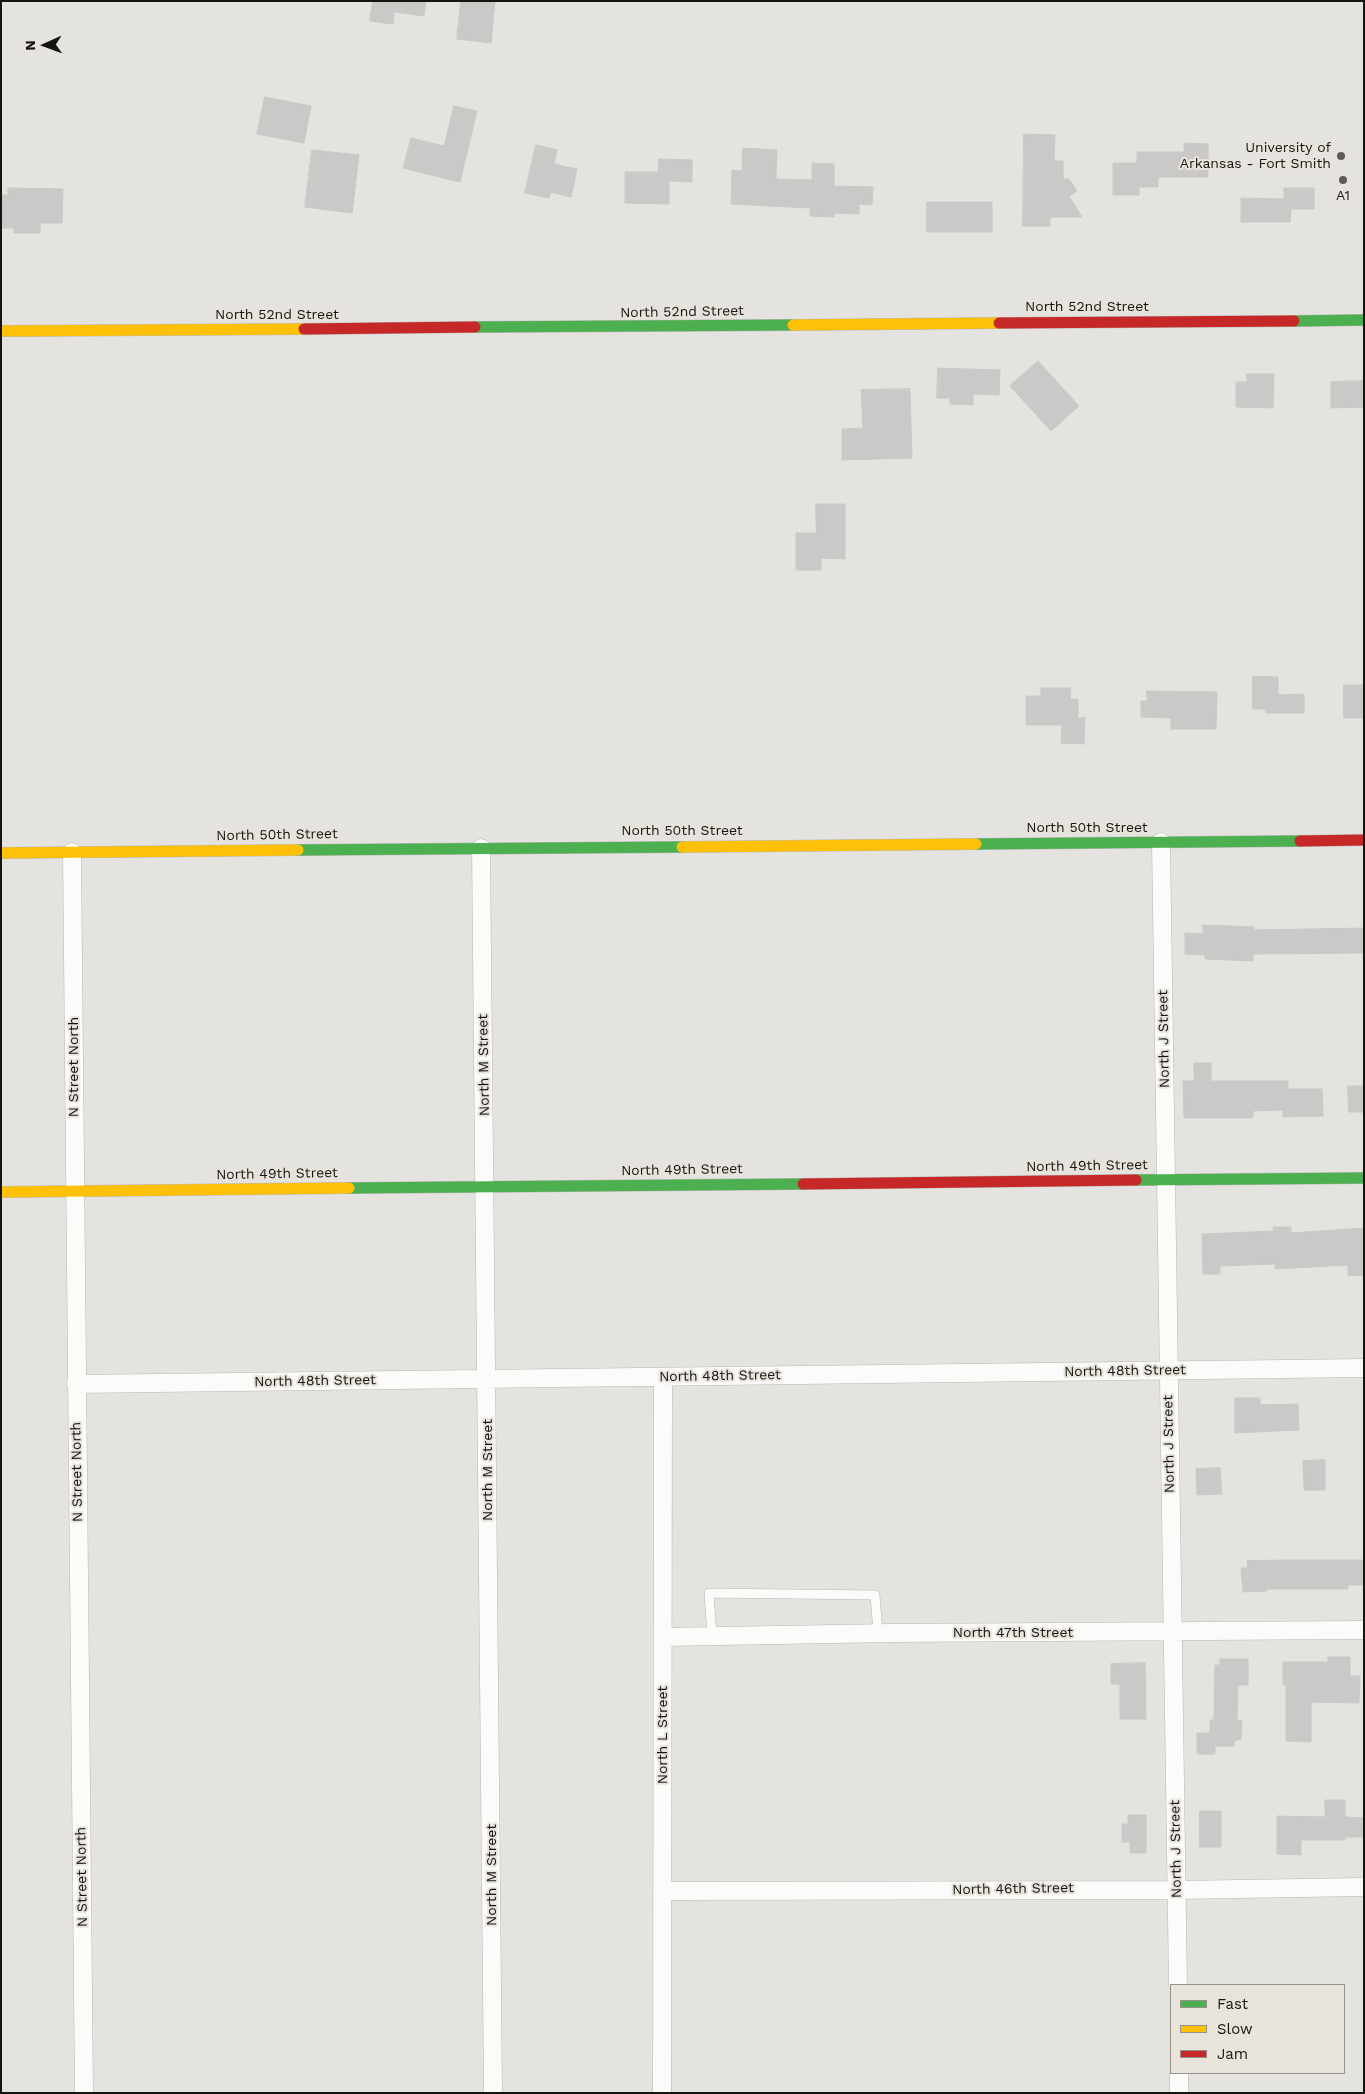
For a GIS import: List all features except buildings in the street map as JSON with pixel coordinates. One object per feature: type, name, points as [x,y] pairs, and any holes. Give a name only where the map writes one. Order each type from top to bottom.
[{"type":"street","name":"North 52nd Street","points":[[1,332],[1364,320]]},
{"type":"street","name":"North 50th Street","points":[[1,853],[1364,840]]},
{"type":"street","name":"North J Street","points":[[1161,842],[1178,1984]]},
{"type":"street","name":"North M Street","points":[[481,848],[488,1379],[493,2093]]},
{"type":"street","name":"N Street North","points":[[72,852],[84,2093]]},
{"type":"street","name":"North 49th Street","points":[[1,1192],[1364,1178]]},
{"type":"street","name":"North 48th Street","points":[[76,1384],[1364,1368]]},
{"type":"street","name":"North L Street","points":[[662,2093],[663,1377]]},
{"type":"street","name":"North 47th Street","points":[[663,1637],[878,1633],[1364,1630]]},
{"type":"street","name":"North 46th Street","points":[[662,1891],[1176,1890],[1364,1887]]},
{"type":"street","points":[[1179,2074],[1180,2093]]},
{"type":"lane","points":[[712,1636],[709,1593],[875,1595],[878,1633]]},
{"type":"traffic: fast","points":[[1294,321],[1364,320]]},
{"type":"traffic: fast","points":[[475,327],[793,325]]},
{"type":"traffic: fast","points":[[976,844],[1300,841]]},
{"type":"traffic: fast","points":[[298,850],[682,847]]},
{"type":"traffic: fast","points":[[1136,1180],[1364,1178]]},
{"type":"traffic: fast","points":[[349,1188],[803,1184]]},
{"type":"traffic: slow","points":[[793,325],[999,323]]},
{"type":"traffic: slow","points":[[1,331],[304,329]]},
{"type":"traffic: slow","points":[[682,847],[976,844]]},
{"type":"traffic: slow","points":[[1,853],[298,850]]},
{"type":"traffic: slow","points":[[1,1192],[349,1188]]},
{"type":"traffic: jam","points":[[999,323],[1294,321]]},
{"type":"traffic: jam","points":[[304,329],[475,327]]},
{"type":"traffic: jam","points":[[1300,841],[1364,840]]},
{"type":"traffic: jam","points":[[803,1184],[1136,1180]]},
{"type":"place","name":"University of Arkansas - Fort Smith","points":[[1341,156]]},
{"type":"place","name":"A1","points":[[1343,180]]}]
